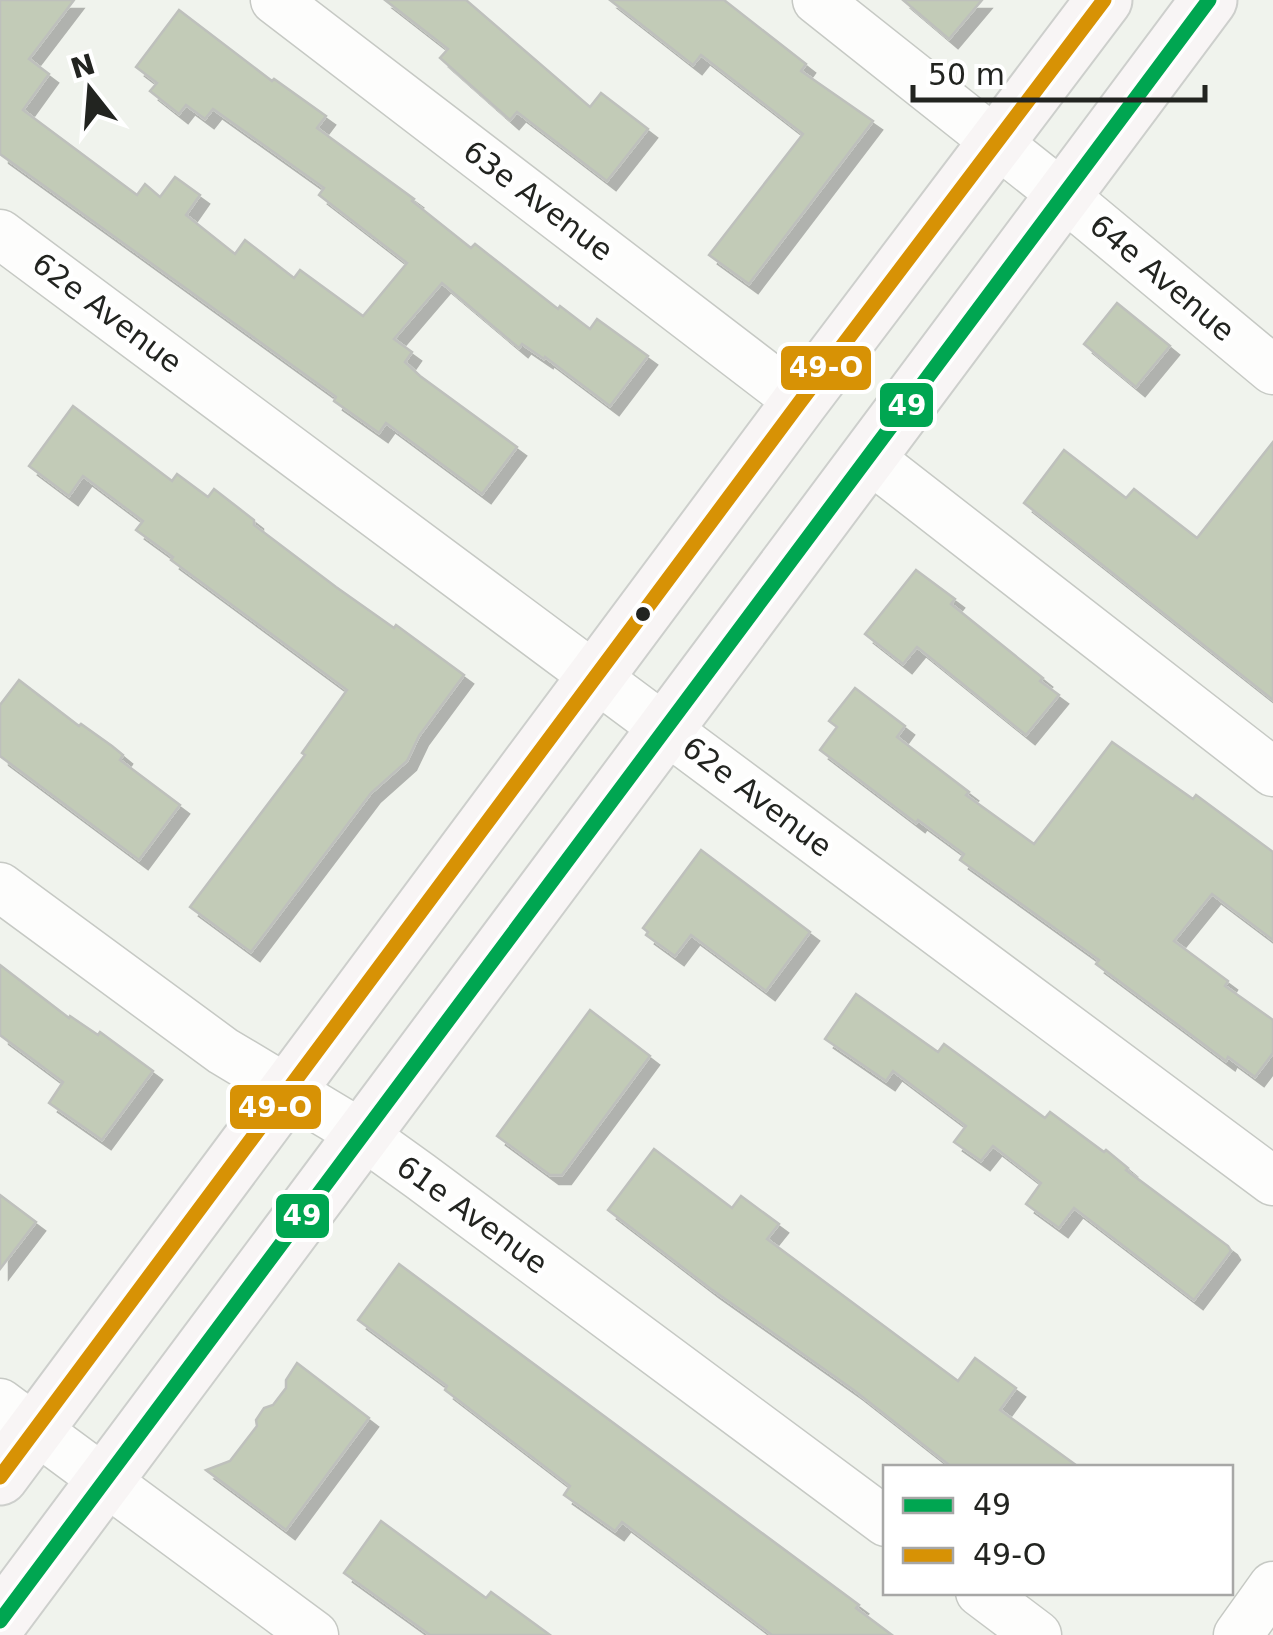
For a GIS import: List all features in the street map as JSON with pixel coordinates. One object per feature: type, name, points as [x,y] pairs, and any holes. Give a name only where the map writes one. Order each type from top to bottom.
[{"type":"main road","points":[[0,1477],[19,1415],[288,1090],[1104,0]]},
{"type":"main road","points":[[0,1620],[1209,0]]},
{"type":"street","name":"63e Avenue","points":[[275,0],[800,402]]},
{"type":"street","name":"64e Avenue","points":[[817,0],[1064,196],[1273,370]]},
{"type":"street","name":"62e Avenue","points":[[0,234],[1273,1180]]},
{"type":"street","points":[[868,457],[1273,772]]},
{"type":"street","name":"61e Avenue","points":[[0,888],[223,1051],[362,1135],[883,1520]]},
{"type":"street","points":[[19,1415],[314,1635]]},
{"type":"street","points":[[1238,1635],[1273,1586]]},
{"type":"street","points":[[984,1595],[1037,1635]]},
{"type":"building","points":[[0,0],[74,0],[29,59],[49,74],[23,110],[137,195],[145,184],[160,197],[175,177],[200,195],[186,215],[235,254],[245,240],[294,278],[300,270],[363,316],[407,263],[319,195],[324,188],[213,109],[205,119],[186,105],[179,114],[150,91],[157,83],[136,67],[179,10],[272,81],[326,116],[317,128],[414,199],[471,248],[475,244],[590,329],[597,319],[648,356],[610,406],[545,357],[522,344],[519,348],[442,283],[394,339],[412,352],[405,362],[420,376],[517,447],[482,494],[386,423],[379,433],[334,401],[336,397],[0,154]]},
{"type":"building","points":[[385,0],[466,0],[590,107],[601,93],[648,129],[607,181],[517,112],[510,120],[440,58],[448,49]]},
{"type":"building","points":[[610,0],[724,0],[806,64],[801,71],[873,121],[749,284],[709,255],[803,134],[701,55],[693,65]]},
{"type":"building","points":[[903,0],[982,0],[949,39]]},
{"type":"building","points":[[1117,303],[1170,346],[1136,387],[1084,344]]},
{"type":"building","points":[[73,406],[172,481],[177,474],[208,497],[214,489],[254,520],[254,525],[336,587],[464,675],[419,736],[407,761],[371,793],[251,952],[190,907],[305,755],[302,753],[347,690],[171,560],[173,557],[136,530],[143,521],[83,476],[69,496],[29,466]]},
{"type":"building","points":[[1273,442],[1273,700],[1024,503],[1064,450],[1126,498],[1134,489],[1197,538]]},
{"type":"building","points":[[916,570],[955,599],[951,604],[1059,695],[1026,735],[917,647],[903,664],[865,634]]},
{"type":"building","points":[[19,680],[112,746],[123,755],[120,760],[180,805],[139,860],[0,756],[0,705]]},
{"type":"building","points":[[855,688],[905,726],[897,737],[969,792],[966,795],[1034,844],[1112,742],[1193,799],[1196,795],[1273,852],[1273,940],[1212,894],[1174,941],[1228,981],[1225,986],[1273,1020],[1273,1053],[1255,1077],[1228,1057],[1226,1061],[1096,964],[1099,960],[960,860],[964,854],[820,750],[837,727],[829,721]]},
{"type":"building","points":[[701,850],[810,932],[766,991],[691,935],[675,956],[646,935],[648,932],[643,928]]},
{"type":"building","points":[[0,965],[69,1018],[98,1035],[100,1032],[153,1071],[102,1140],[49,1103],[63,1082],[0,1035]]},
{"type":"building","points":[[856,994],[938,1052],[944,1044],[1045,1118],[1050,1112],[1106,1150],[1126,1170],[1228,1246],[1231,1251],[1194,1300],[1074,1208],[1059,1228],[1026,1204],[1041,1183],[993,1146],[981,1161],[954,1142],[966,1126],[893,1071],[886,1081],[825,1039]]},
{"type":"building","points":[[590,1010],[650,1056],[562,1175],[550,1175],[497,1136]]},
{"type":"building","points":[[654,1149],[732,1208],[741,1196],[779,1224],[767,1239],[958,1381],[975,1358],[1016,1388],[1000,1410],[1076,1465],[949,1465],[608,1210]]},
{"type":"building","points":[[0,1195],[36,1222],[0,1269]]},
{"type":"building","points":[[399,1264],[859,1605],[856,1608],[892,1635],[772,1635],[622,1522],[615,1531],[564,1495],[570,1486],[358,1320]]},
{"type":"building","points":[[297,1363],[369,1418],[286,1530],[206,1470],[230,1461],[257,1426],[256,1420],[264,1408],[273,1405],[286,1388],[286,1380]]},
{"type":"building","points":[[381,1521],[486,1598],[491,1592],[550,1635],[430,1635],[344,1573]]},
{"type":"transit line","name":"49-O","points":[[0,1477],[1104,0]]},
{"type":"transit line","name":"49","points":[[0,1621],[1209,0]]}]
